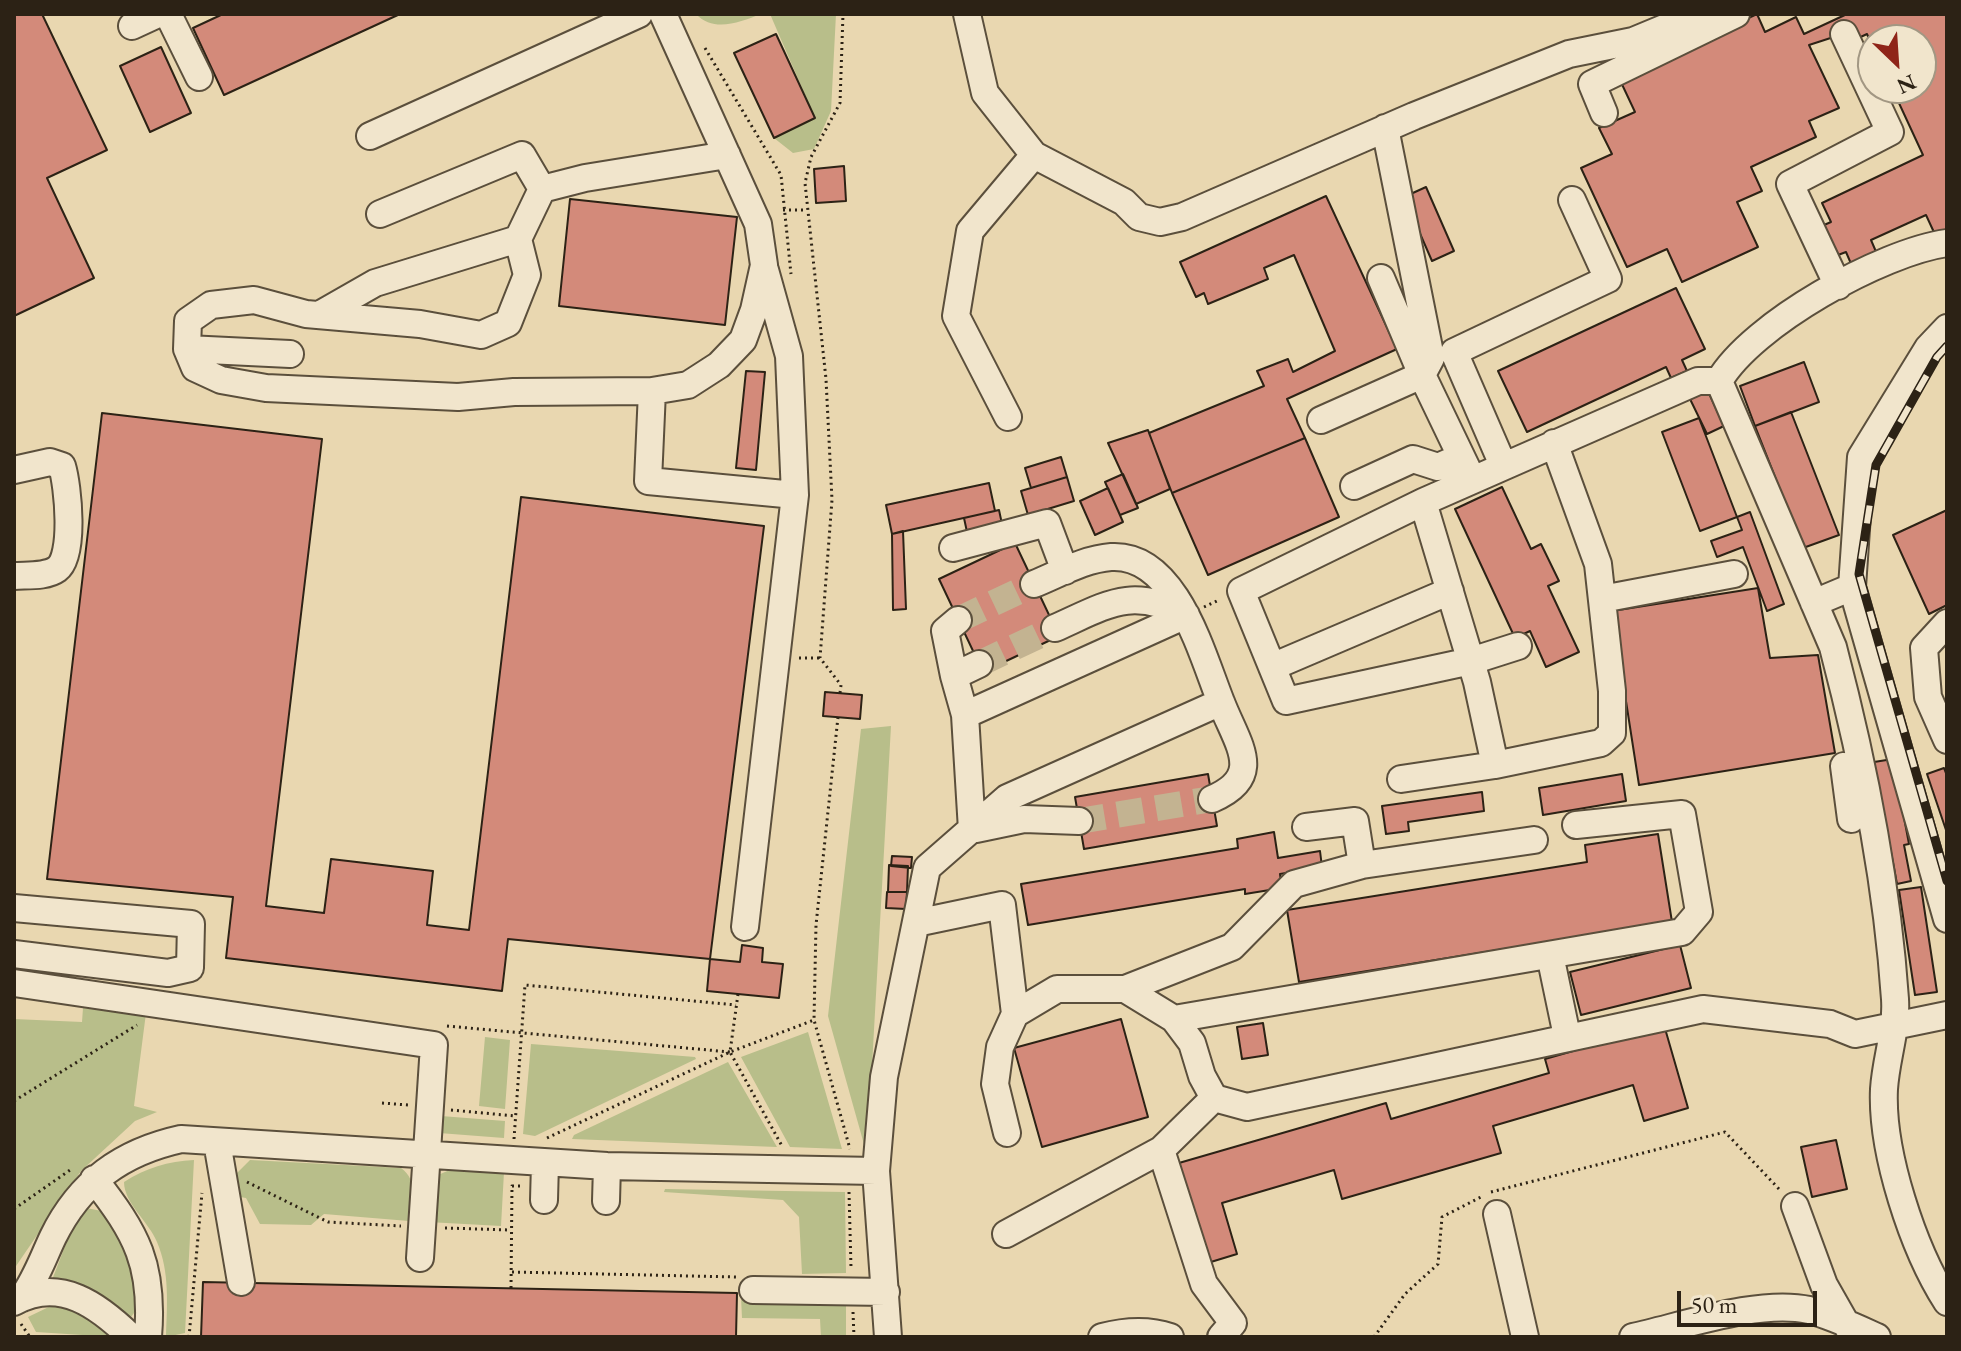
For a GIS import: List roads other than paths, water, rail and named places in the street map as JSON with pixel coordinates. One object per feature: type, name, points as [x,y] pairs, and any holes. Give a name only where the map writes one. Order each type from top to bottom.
[{"type":"street","points":[[132,26],[158,14]]},
{"type":"street","points":[[168,14],[199,77]]},
{"type":"street","points":[[370,136],[639,14]]},
{"type":"street","points":[[663,14],[758,224],[764,265],[789,356],[795,495],[745,927]]},
{"type":"street","points":[[967,14],[985,93],[1034,155],[1124,202],[1139,217],[1160,222],[1182,217],[1385,128],[1569,54],[1633,41],[1698,14]]},
{"type":"street","points":[[1604,113],[1592,84],[1736,14]]},
{"type":"street","points":[[1838,22],[1890,132],[1790,184],[1838,286]]},
{"type":"street","points":[[1321,420],[1422,375],[1431,358],[1385,128]]},
{"type":"street","points":[[380,214],[522,155],[542,189]]},
{"type":"street","points":[[542,189],[585,178],[727,155]]},
{"type":"street","points":[[1008,417],[956,316],[970,231],[1034,155]]},
{"type":"street","points":[[542,189],[518,239],[527,275],[508,323],[481,335],[420,324],[319,315],[254,300],[211,305],[188,321],[187,349],[195,368],[221,380],[302,390],[458,397],[514,392],[652,391],[688,385],[719,365],[743,340],[754,310],[764,265]]},
{"type":"street","points":[[1503,465],[1454,352],[1608,279],[1572,200]]},
{"type":"street","points":[[319,315],[375,283],[518,239]]},
{"type":"street","points":[[1719,381],[1734,357],[1807,300],[1902,257],[1947,243]]},
{"type":"street","points":[[1381,278],[1466,468]]},
{"type":"street","points":[[290,310],[290,354],[302,390]]},
{"type":"street","points":[[1947,328],[1928,348],[1861,457],[1852,587],[1947,919]]},
{"type":"street","points":[[187,349],[290,354]]},
{"type":"street","points":[[1354,486],[1413,459],[1438,467],[1503,465],[1698,381],[1719,381]]},
{"type":"street","points":[[1719,381],[1833,647],[1874,833],[1895,999],[1895,1028],[1884,1089],[1894,1171],[1920,1249],[1947,1302]]},
{"type":"street","points":[[652,391],[648,481],[795,495]]},
{"type":"street","points":[[1401,779],[1495,765],[1601,743],[1612,733],[1598,564],[1554,443]]},
{"type":"street","points":[[14,470],[50,462],[62,466],[66,481],[67,551],[59,568],[46,574],[14,576]]},
{"type":"street","points":[[1466,468],[1423,502],[1241,591],[1286,701],[1471,661],[1518,646]]},
{"type":"street","points":[[1423,502],[1471,661],[1495,765]]},
{"type":"street","points":[[953,548],[1047,523],[1065,571]]},
{"type":"street","points":[[1034,584],[1093,560],[1114,557],[1133,561],[1168,585],[1186,615],[1244,760],[1244,776],[1211,793]]},
{"type":"street","points":[[1602,599],[1734,574]]},
{"type":"street","points":[[1814,603],[1852,587]]},
{"type":"street","points":[[1272,667],[1450,591]]},
{"type":"street","points":[[1055,628],[1129,598],[1166,605],[1186,615]]},
{"type":"street","points":[[965,715],[1186,615]]},
{"type":"street","points":[[958,620],[945,631],[965,715],[972,830]]},
{"type":"street","points":[[1947,623],[1924,648],[1928,697],[1947,740]]},
{"type":"street","points":[[954,676],[979,664]]},
{"type":"street","points":[[888,1337],[876,1171],[884,1077],[927,868],[1007,798],[1221,702]]},
{"type":"street","points":[[1851,819],[1843,762],[1859,759]]},
{"type":"street","points":[[1174,1019],[1682,932],[1699,912],[1682,814],[1576,825]]},
{"type":"street","points":[[972,830],[1024,819],[1078,815]]},
{"type":"street","points":[[1306,827],[1355,821],[1362,865]]},
{"type":"street","points":[[1015,1014],[1057,989],[1125,989],[1232,947],[1294,884],[1362,865],[1534,840]]},
{"type":"street","points":[[917,916],[1002,905],[1015,1014],[1000,1047],[995,1084],[1007,1133]]},
{"type":"street","points":[[14,908],[191,924],[190,968],[168,973],[14,954]]},
{"type":"street","points":[[1550,955],[1567,1036]]},
{"type":"street","points":[[168,973],[168,1006]]},
{"type":"street","points":[[14,983],[434,1045],[420,1258]]},
{"type":"street","points":[[1125,989],[1174,1019],[1192,1043],[1202,1076],[1214,1098],[1247,1107],[1703,1009],[1830,1024],[1855,1034],[1947,1015]]},
{"type":"street","points":[[1006,1234],[1161,1150],[1214,1098]]},
{"type":"street","points":[[16,1300],[42,1260],[66,1211],[94,1179],[131,1154],[181,1139],[425,1157],[540,1153],[607,1166],[876,1171]]},
{"type":"street","points":[[217,1142],[241,1282]]},
{"type":"street","points":[[1161,1150],[1204,1284],[1233,1323],[1221,1337]]},
{"type":"street","points":[[540,1153],[544,1200]]},
{"type":"street","points":[[606,1201],[607,1166]]},
{"type":"street","points":[[94,1179],[126,1220],[146,1261],[150,1289],[148,1337]]},
{"type":"street","points":[[1795,1206],[1824,1285],[1849,1330]]},
{"type":"street","points":[[1497,1214],[1525,1337]]},
{"type":"street","points":[[748,1283],[886,1292]]},
{"type":"street","points":[[16,1300],[46,1293],[86,1299],[131,1337]]},
{"type":"street","points":[[1633,1337],[1760,1310],[1788,1308],[1877,1337]]},
{"type":"street","points":[[1102,1337],[1133,1332],[1170,1337]]},
{"type":"tunnel","points":[[958,620],[1034,584]]},
{"type":"tunnel","points":[[979,664],[1055,628]]},
{"type":"tunnel","points":[[1079,821],[1212,799]]},
{"type":"railway","points":[[1947,346],[1937,357],[1876,465],[1859,574],[1947,881]]}]
